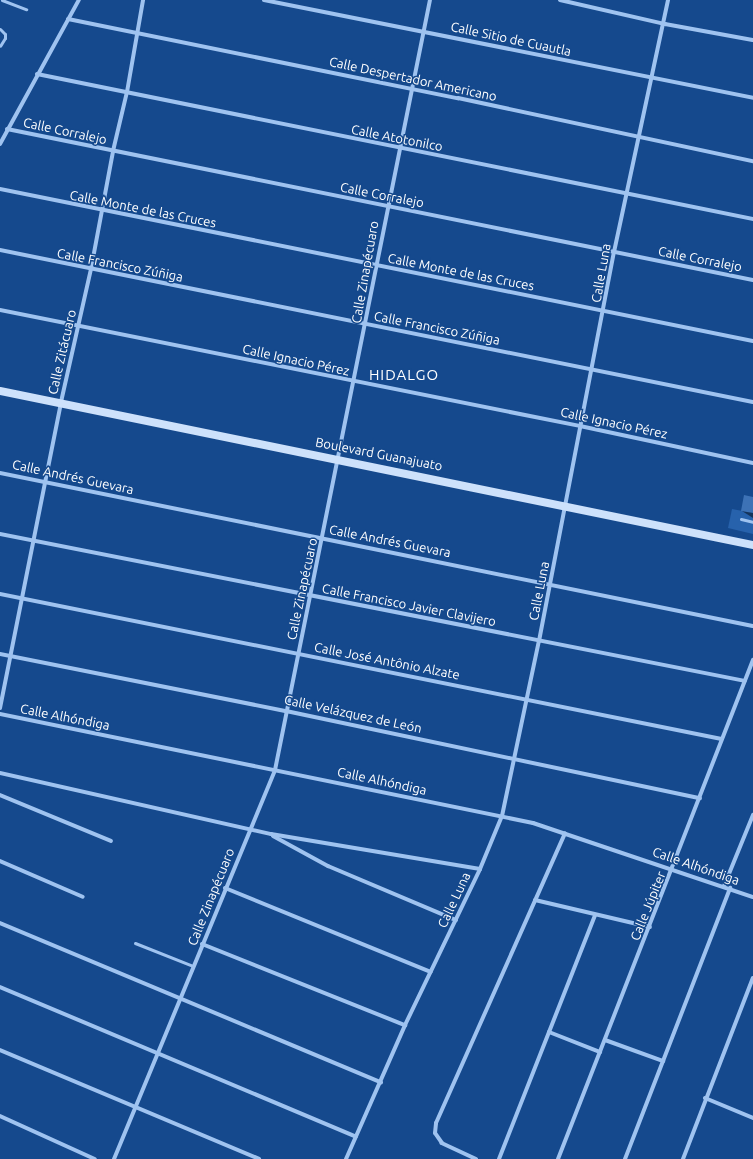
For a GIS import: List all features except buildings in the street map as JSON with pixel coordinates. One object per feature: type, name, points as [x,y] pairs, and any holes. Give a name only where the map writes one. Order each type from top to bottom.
[{"type":"street","points":[[0,144],[37,74],[79,0]]},
{"type":"street","name":"Calle Zitácuaro","points":[[0,708],[35,541],[61,402],[91,269],[112,151],[127,92],[143,0]]},
{"type":"street","name":"Calle Sitio de Cuautla","points":[[264,0],[424,31],[651,79],[753,98]]},
{"type":"street","name":"Calle Zinapécuaro","points":[[114,1159],[180,996],[275,770],[355,383],[387,206],[430,0]]},
{"type":"street","points":[[560,0],[665,24],[753,40]]},
{"type":"street","name":"Calle Luna","points":[[346,1159],[405,1025],[480,869],[502,816],[528,699],[580,426],[605,309],[614,252],[638,137],[665,24],[668,0]]},
{"type":"street","name":"Calle Despertador Americano","points":[[68,20],[412,88],[753,161]]},
{"type":"street","name":"Calle Atotonilco","points":[[37,74],[399,149],[753,219]]},
{"type":"street","name":"Calle Corralejo","points":[[7,129],[753,280]]},
{"type":"street","name":"Calle Monte de las Cruces","points":[[0,189],[101,211],[377,266],[605,309],[753,341]]},
{"type":"street","name":"Calle Francisco Zúñiga","points":[[0,250],[753,402]]},
{"type":"street","name":"Calle Ignacio Pérez","points":[[0,310],[355,383],[580,426],[753,464]]},
{"type":"street","name":"Boulevard Guanajuato","points":[[0,391],[339,458],[753,544]]},
{"type":"street","name":"Calle Andrés Guevara","points":[[0,473],[551,583],[753,626]]},
{"type":"street","name":"Calle Francisco Javier Clavijero","points":[[0,534],[744,682]]},
{"type":"street","name":"Calle José Antônio Alzate","points":[[0,594],[722,739]]},
{"type":"street","name":"Calle Velázquez de León","points":[[0,654],[515,758],[700,798]]},
{"type":"street","name":"Calle Júpiter","points":[[558,1159],[674,869],[753,660]]},
{"type":"street","name":"Calle Alhóndiga","points":[[0,714],[502,816],[565,832],[753,897]]},
{"type":"street","points":[[0,773],[250,828],[271,834],[480,869]]},
{"type":"street","points":[[0,795],[111,841]]},
{"type":"street","points":[[724,886],[753,814]]},
{"type":"street","points":[[476,1159],[442,1143],[435,1133],[436,1122],[565,832]]},
{"type":"street","points":[[271,834],[328,866],[456,920]]},
{"type":"street","points":[[0,861],[83,898]]},
{"type":"street","points":[[225,888],[431,972]]},
{"type":"street","points":[[625,1159],[730,888]]},
{"type":"street","points":[[536,900],[594,915],[650,927]]},
{"type":"street","points":[[499,1159],[594,915]]},
{"type":"street","points":[[0,923],[180,996],[381,1082]]},
{"type":"street","points":[[202,944],[405,1025]]},
{"type":"street","points":[[683,1159],[705,1098],[753,978]]},
{"type":"street","points":[[0,987],[158,1051],[356,1137]]},
{"type":"street","points":[[549,1032],[600,1052]]},
{"type":"street","points":[[605,1040],[663,1061]]},
{"type":"street","points":[[0,1050],[259,1159]]},
{"type":"street","points":[[705,1098],[753,1118]]},
{"type":"street","points":[[0,1116],[94,1159]]},
{"type":"lane","points":[[2,0],[26,9]]},
{"type":"lane","points":[[0,29],[5,38],[0,46]]},
{"type":"lane","points":[[741,520],[753,522]]},
{"type":"lane","points":[[135,943],[193,966]]},
{"type":"shaded area","points":[[732,509],[753,513],[753,534],[728,528]]},
{"type":"district","name":"HIDALGO","points":[[404,375]]}]
